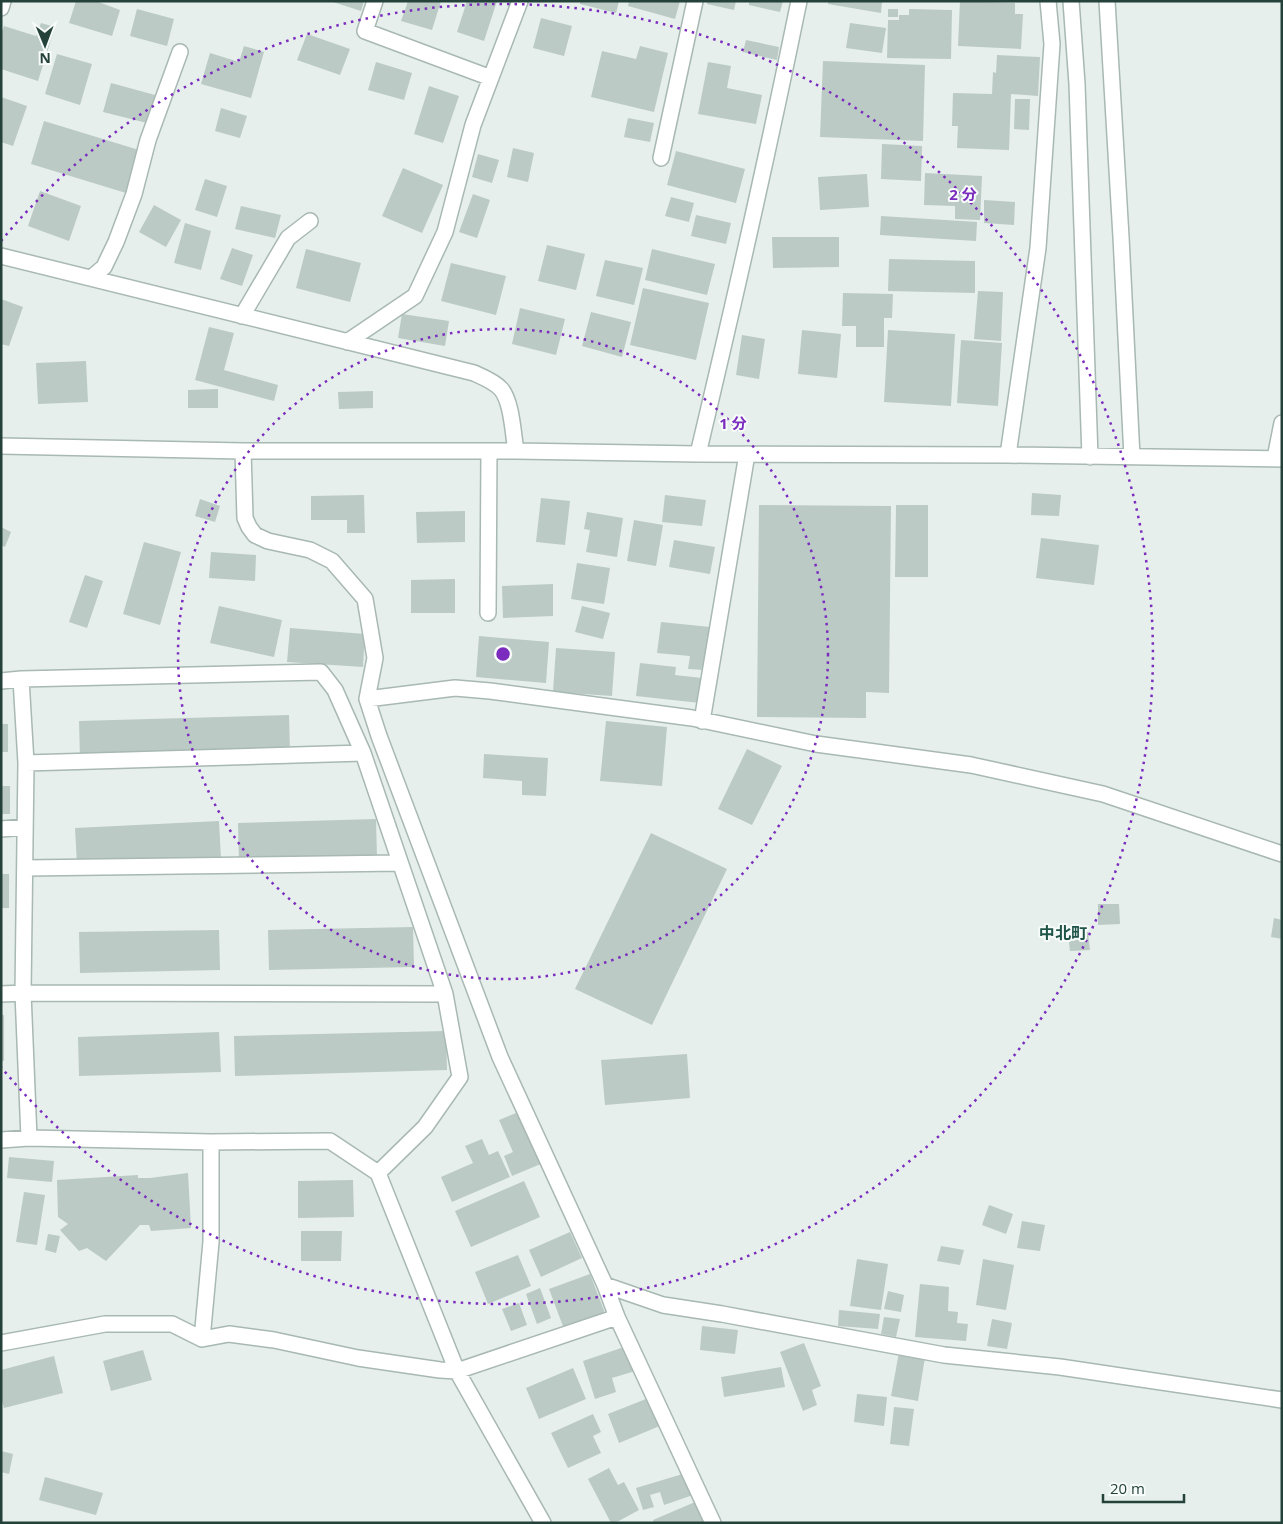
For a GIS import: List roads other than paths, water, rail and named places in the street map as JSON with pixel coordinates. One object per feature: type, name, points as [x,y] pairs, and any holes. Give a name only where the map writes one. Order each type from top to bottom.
[{"type":"street","points":[[1,8],[3,1]]},
{"type":"street","points":[[375,1],[365,31],[491,78]]},
{"type":"street","points":[[348,342],[416,296],[444,232],[473,125],[520,1]]},
{"type":"street","points":[[661,158],[695,1]]},
{"type":"street","points":[[698,454],[734,302],[799,1]]},
{"type":"street","points":[[1008,455],[1038,248],[1052,44],[1048,1]]},
{"type":"street","points":[[1071,1],[1077,84],[1090,457]]},
{"type":"street","points":[[1107,1],[1132,457]]},
{"type":"street","points":[[91,278],[104,266],[116,242],[134,194],[148,140],[180,52]]},
{"type":"street","points":[[1050,75],[1077,84]]},
{"type":"street","points":[[242,316],[288,238],[310,221]]},
{"type":"street","points":[[1,256],[474,373],[488,379],[501,389],[508,401],[516,451]]},
{"type":"street","points":[[1,446],[243,451],[516,451],[1279,459],[1282,423]]},
{"type":"street","points":[[243,451],[245,518],[255,535],[268,541],[310,550],[332,561],[365,599],[375,658],[368,699],[379,736],[500,1057],[714,1523]]},
{"type":"street","points":[[488,613],[489,451]]},
{"type":"street","points":[[702,721],[747,454]]},
{"type":"street","points":[[1,681],[321,672],[335,690],[363,753],[445,994],[460,1077],[425,1127],[378,1173]]},
{"type":"street","points":[[21,679],[26,763],[22,993],[29,1138]]},
{"type":"street","points":[[368,699],[455,688],[490,691],[702,721],[816,744],[971,765],[1103,794],[1282,854]]},
{"type":"street","points":[[26,763],[363,753]]},
{"type":"street","points":[[1,829],[25,827]]},
{"type":"street","points":[[25,868],[400,863]]},
{"type":"street","points":[[1,994],[445,994]]},
{"type":"street","points":[[1,1140],[29,1138],[211,1142],[330,1140],[378,1173],[457,1371],[543,1523]]},
{"type":"street","points":[[202,1339],[212,1242],[211,1142]]},
{"type":"street","points":[[605,1285],[663,1305],[944,1355],[1060,1367],[1282,1400]]},
{"type":"street","points":[[1,1343],[105,1324],[172,1324],[202,1339],[229,1334],[274,1340],[358,1358],[457,1371],[618,1317]]},
{"type":"district","name":"中北町","points":[[1063,933]]}]
